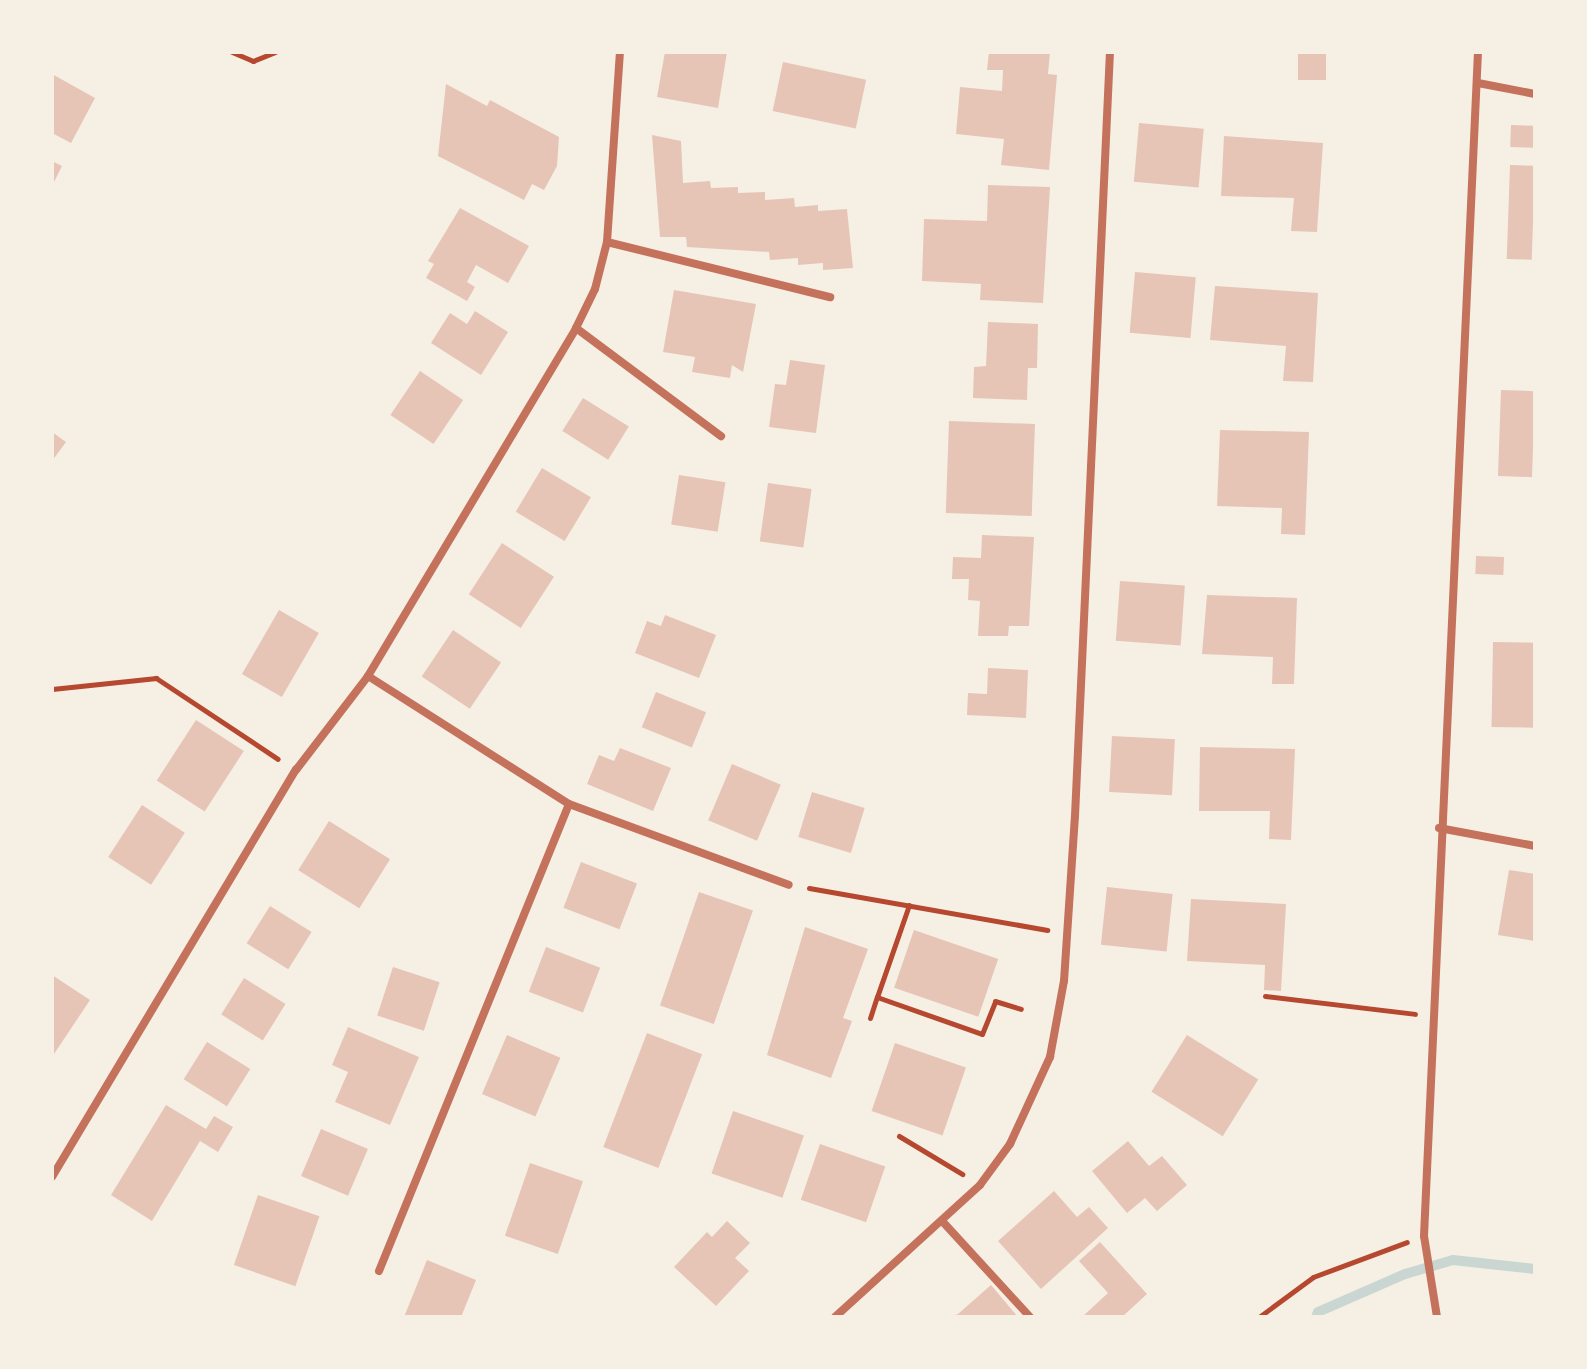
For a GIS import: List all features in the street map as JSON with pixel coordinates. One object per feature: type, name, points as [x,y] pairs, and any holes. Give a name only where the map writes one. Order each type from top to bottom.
[{"type":"street","points":[[52,1177],[296,770],[368,676],[576,328],[595,289],[607,242],[620,52]]},
{"type":"street","points":[[835,1317],[943,1222],[980,1185],[1010,1144],[1050,1057],[1067,934],[1110,52]]},
{"type":"street","points":[[1437,1317],[1424,1236],[1439,828],[1478,52]]},
{"type":"street","points":[[1478,83],[1535,94]]},
{"type":"street","points":[[607,242],[830,297]]},
{"type":"street","points":[[576,328],[721,436]]},
{"type":"street","points":[[368,676],[569,804],[789,885]]},
{"type":"street","points":[[379,1271],[569,804]]},
{"type":"street","points":[[1439,828],[1535,846]]},
{"type":"street","points":[[943,1222],[1030,1317]]},
{"type":"path","points":[[232,52],[253,61],[275,52]]},
{"type":"path","points":[[52,689],[156,678],[296,770]]},
{"type":"path","points":[[789,885],[1067,934]]},
{"type":"path","points":[[870,1018],[909,905]]},
{"type":"path","points":[[1265,996],[1432,1017]]},
{"type":"path","points":[[877,997],[982,1034],[995,1001],[1021,1009]]},
{"type":"path","points":[[899,1136],[980,1185]]},
{"type":"path","points":[[1259,1317],[1313,1277],[1424,1236]]},
{"type":"building","points":[[665,52],[727,52],[718,108],[657,97]]},
{"type":"building","points":[[989,52],[1050,52],[1048,74],[1057,75],[1049,170],[1001,165],[1004,139],[956,134],[960,87],[1002,91],[1003,70],[987,70]]},
{"type":"building","points":[[1298,52],[1326,52],[1326,80],[1298,80]]},
{"type":"building","points":[[783,62],[866,80],[856,129],[773,111]]},
{"type":"building","points":[[52,74],[95,98],[71,143],[52,133]]},
{"type":"building","points":[[446,84],[487,106],[490,100],[559,137],[557,166],[544,190],[532,184],[524,200],[438,156]]},
{"type":"building","points":[[1139,123],[1204,129],[1199,187],[1134,182]]},
{"type":"building","points":[[1511,125],[1535,126],[1534,148],[1510,147]]},
{"type":"building","points":[[652,135],[681,141],[683,183],[710,181],[711,188],[738,187],[738,193],[765,192],[765,200],[794,198],[795,207],[818,205],[818,211],[847,209],[853,268],[823,270],[823,263],[798,265],[798,258],[770,260],[769,252],[687,247],[686,237],[660,237]]},
{"type":"building","points":[[1224,136],[1323,143],[1317,232],[1291,231],[1294,198],[1221,196]]},
{"type":"building","points":[[52,161],[62,166],[52,186]]},
{"type":"building","points":[[1510,165],[1535,166],[1532,260],[1507,259]]},
{"type":"building","points":[[988,185],[1050,187],[1043,303],[980,300],[981,284],[922,281],[924,219],[987,221]]},
{"type":"building","points":[[460,208],[529,246],[508,283],[476,265],[467,282],[475,287],[467,301],[426,278],[434,264],[428,261]]},
{"type":"building","points":[[1135,272],[1196,277],[1190,338],[1130,333]]},
{"type":"building","points":[[1215,286],[1318,293],[1313,382],[1283,381],[1286,346],[1210,340]]},
{"type":"building","points":[[674,290],[756,304],[743,372],[732,365],[730,378],[692,372],[695,357],[663,352]]},
{"type":"building","points":[[475,311],[508,332],[481,375],[431,343],[450,313],[467,324]]},
{"type":"building","points":[[988,322],[1038,324],[1037,368],[1028,368],[1027,400],[973,398],[974,367],[986,366]]},
{"type":"building","points":[[790,360],[825,365],[816,433],[769,427],[775,384],[786,385]]},
{"type":"building","points":[[420,371],[463,400],[433,444],[390,415]]},
{"type":"building","points":[[1501,390],[1535,391],[1532,477],[1498,476]]},
{"type":"building","points":[[583,398],[629,427],[608,460],[562,431]]},
{"type":"building","points":[[949,421],[1035,424],[1032,516],[946,513]]},
{"type":"building","points":[[1220,430],[1309,432],[1305,535],[1281,534],[1282,508],[1217,506]]},
{"type":"building","points":[[52,432],[66,442],[52,461]]},
{"type":"building","points":[[542,468],[591,497],[565,541],[516,512]]},
{"type":"building","points":[[679,475],[725,482],[718,532],[671,524]]},
{"type":"building","points":[[768,483],[812,489],[803,548],[760,541]]},
{"type":"building","points":[[982,535],[1034,537],[1029,626],[1009,626],[1008,636],[978,636],[980,601],[968,600],[969,579],[952,579],[953,557],[981,558]]},
{"type":"building","points":[[502,543],[554,577],[521,628],[469,594]]},
{"type":"building","points":[[1476,556],[1504,557],[1503,575],[1475,574]]},
{"type":"building","points":[[1120,581],[1185,586],[1181,645],[1116,641]]},
{"type":"building","points":[[1207,595],[1297,598],[1294,684],[1272,684],[1273,657],[1202,654]]},
{"type":"building","points":[[279,610],[319,633],[282,697],[242,674]]},
{"type":"building","points":[[665,615],[716,635],[699,678],[635,653],[647,621],[661,626]]},
{"type":"building","points":[[453,630],[501,662],[470,709],[422,676]]},
{"type":"building","points":[[1493,642],[1535,643],[1534,728],[1492,727]]},
{"type":"building","points":[[988,668],[1028,670],[1026,718],[967,715],[968,693],[987,694]]},
{"type":"building","points":[[656,692],[706,712],[692,747],[642,727]]},
{"type":"building","points":[[196,720],[244,751],[205,811],[157,780]]},
{"type":"building","points":[[1112,736],[1175,739],[1172,795],[1109,792]]},
{"type":"building","points":[[1200,747],[1295,749],[1291,840],[1269,839],[1270,811],[1199,811]]},
{"type":"building","points":[[620,748],[671,768],[653,811],[587,784],[599,755],[614,761]]},
{"type":"building","points":[[732,764],[781,785],[757,841],[708,820]]},
{"type":"building","points":[[812,792],[865,808],[851,853],[798,837]]},
{"type":"building","points":[[142,805],[185,833],[151,885],[108,857]]},
{"type":"building","points":[[329,821],[390,859],[359,908],[298,870]]},
{"type":"building","points":[[581,862],[637,884],[619,929],[563,908]]},
{"type":"building","points":[[1509,870],[1535,874],[1535,941],[1498,935]]},
{"type":"building","points":[[1107,887],[1173,894],[1167,952],[1101,945]]},
{"type":"building","points":[[699,892],[753,911],[714,1024],[660,1005]]},
{"type":"building","points":[[1191,899],[1286,904],[1281,991],[1264,990],[1265,965],[1187,961]]},
{"type":"building","points":[[270,906],[312,932],[288,969],[247,943]]},
{"type":"building","points":[[805,927],[868,949],[843,1018],[852,1021],[831,1078],[767,1055]]},
{"type":"building","points":[[914,930],[998,959],[978,1017],[894,988]]},
{"type":"building","points":[[546,947],[600,968],[583,1013],[529,992]]},
{"type":"building","points":[[393,967],[440,982],[424,1031],[377,1016]]},
{"type":"building","points":[[52,975],[90,1000],[52,1057]]},
{"type":"building","points":[[244,978],[286,1004],[263,1040],[221,1014]]},
{"type":"building","points":[[348,1027],[419,1057],[390,1125],[335,1102],[348,1072],[332,1065]]},
{"type":"building","points":[[647,1033],[702,1054],[658,1168],[603,1147]]},
{"type":"building","points":[[507,1035],[560,1058],[535,1117],[482,1094]]},
{"type":"building","points":[[1187,1035],[1258,1080],[1223,1136],[1151,1092]]},
{"type":"building","points":[[207,1042],[250,1069],[227,1106],[184,1079]]},
{"type":"building","points":[[895,1043],[966,1067],[942,1135],[872,1111]]},
{"type":"building","points":[[166,1105],[206,1129],[214,1116],[233,1127],[218,1152],[200,1141],[152,1221],[111,1195]]},
{"type":"building","points":[[733,1111],[804,1135],[782,1198],[712,1173]]},
{"type":"building","points":[[321,1129],[368,1149],[348,1196],[301,1176]]},
{"type":"building","points":[[1128,1141],[1149,1166],[1162,1156],[1187,1185],[1157,1211],[1145,1198],[1127,1213],[1092,1171]]},
{"type":"building","points":[[820,1144],[885,1166],[866,1222],[801,1200]]},
{"type":"building","points":[[530,1163],[583,1181],[558,1254],[505,1236]]},
{"type":"building","points":[[1054,1191],[1077,1217],[1089,1207],[1108,1228],[1041,1289],[998,1241]]},
{"type":"building","points":[[258,1195],[319,1216],[295,1286],[234,1265]]},
{"type":"building","points":[[727,1221],[750,1243],[735,1258],[749,1271],[716,1306],[674,1267],[707,1232],[712,1237]]},
{"type":"building","points":[[1100,1242],[1147,1294],[1122,1317],[1082,1317],[1108,1293],[1079,1261]]},
{"type":"building","points":[[427,1260],[476,1280],[461,1317],[404,1317]]},
{"type":"building","points":[[991,1285],[1018,1317],[949,1317],[958,1314]]},
{"type":"waterway","points":[[1316,1317],[1318,1312],[1405,1274],[1453,1260],[1535,1269]]}]
